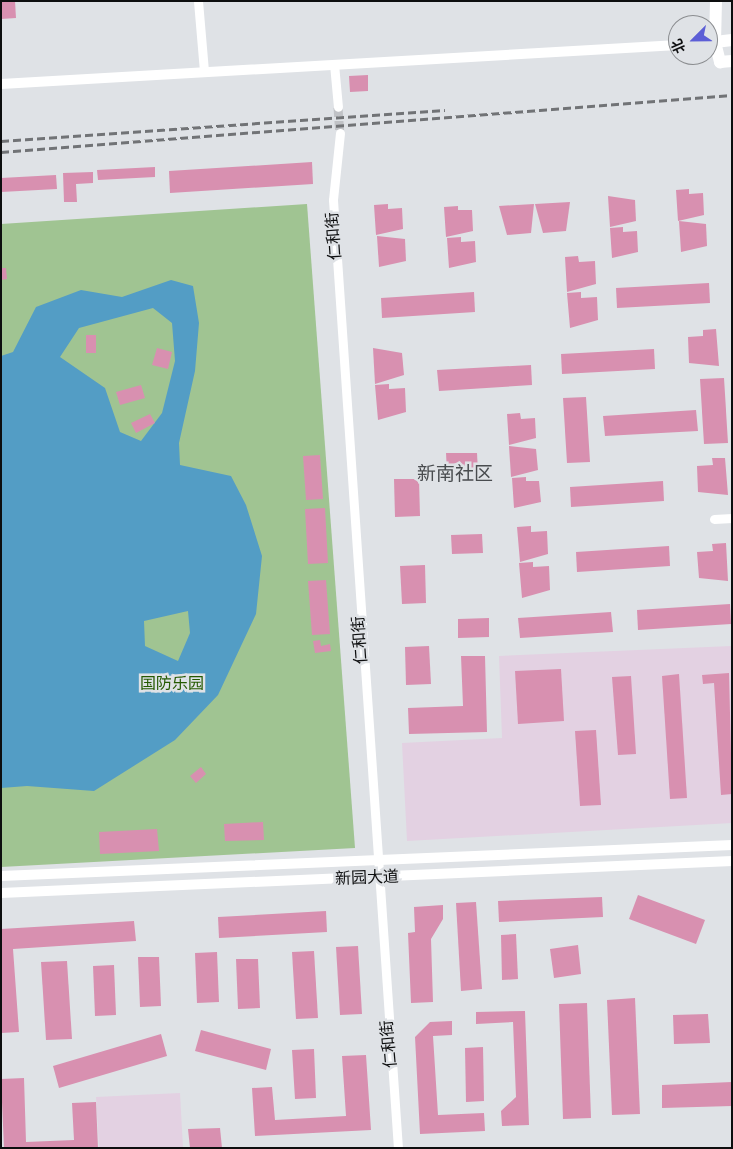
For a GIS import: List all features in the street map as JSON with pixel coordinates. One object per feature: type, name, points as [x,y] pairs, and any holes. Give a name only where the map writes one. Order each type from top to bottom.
[{"type":"main road","points":[[715,15],[716,1]]},
{"type":"main road","points":[[718,42],[732,40]]},
{"type":"main road","points":[[718,57],[720,62],[732,61]]},
{"type":"street","points":[[198,1],[204,71]]},
{"type":"street","points":[[1,84],[668,45]]},
{"type":"street","points":[[334,64],[338,106]]},
{"type":"street","name":"仁和街","points":[[340,133],[333,200],[377,878],[398,1148]]},
{"type":"street","points":[[714,519],[732,518]]},
{"type":"street","name":"新园大道","points":[[1,876],[732,845]]},
{"type":"street","name":"新园大道","points":[[1,893],[732,861]]},
{"type":"shaded area","points":[[732,646],[732,823],[407,841],[402,743],[502,738],[499,656]]},
{"type":"shaded area","points":[[180,1093],[183,1148],[99,1148],[96,1097]]},
{"type":"green space","name":"国防乐园","points":[[307,204],[355,848],[1,867],[1,224]]},
{"type":"water","points":[[171,280],[193,286],[199,323],[195,371],[179,443],[180,465],[231,476],[246,505],[262,556],[256,614],[218,695],[175,740],[94,791],[27,786],[1,788],[1,356],[13,352],[36,307],[81,290],[122,297]],"holes":[[[153,308],[172,323],[175,361],[162,413],[141,441],[120,432],[105,388],[60,357],[79,328]],[[188,611],[190,633],[178,661],[145,646],[144,621]]]},
{"type":"building","points":[[1,1],[15,1],[16,18],[1,19]]},
{"type":"building","points":[[368,75],[368,91],[350,92],[349,76]]},
{"type":"building","points":[[312,162],[313,184],[170,193],[169,171]]},
{"type":"building","points":[[155,167],[155,177],[98,180],[97,170]]},
{"type":"building","points":[[93,172],[93,183],[76,184],[77,202],[64,202],[63,173]]},
{"type":"building","points":[[56,175],[57,189],[1,192],[1,178]]},
{"type":"building","points":[[689,189],[689,194],[703,193],[704,215],[678,221],[676,190]]},
{"type":"building","points":[[608,196],[635,200],[636,221],[610,227]]},
{"type":"building","points":[[570,202],[566,231],[543,233],[535,204]]},
{"type":"building","points":[[388,204],[388,209],[402,208],[403,229],[376,235],[374,205]]},
{"type":"building","points":[[534,204],[531,233],[507,235],[499,206]]},
{"type":"building","points":[[458,206],[458,210],[472,210],[473,231],[446,237],[444,207]]},
{"type":"building","points":[[679,221],[706,224],[707,246],[681,252]]},
{"type":"building","points":[[623,227],[623,232],[637,231],[638,252],[612,258],[610,228]]},
{"type":"building","points":[[377,236],[405,239],[406,261],[379,267]]},
{"type":"building","points":[[461,237],[461,242],[475,241],[476,262],[449,268],[447,238]]},
{"type":"building","points":[[578,256],[579,262],[595,261],[596,284],[567,292],[565,257]]},
{"type":"building","points":[[1,268],[6,268],[7,279],[1,280]]},
{"type":"building","points":[[709,283],[710,303],[617,308],[616,288]]},
{"type":"building","points":[[474,292],[475,312],[382,318],[381,298]]},
{"type":"building","points":[[581,292],[581,298],[597,297],[598,320],[570,328],[567,293]]},
{"type":"building","points":[[716,329],[719,366],[689,363],[688,337],[703,336],[703,330]]},
{"type":"building","points":[[86,335],[96,335],[96,353],[86,353]]},
{"type":"building","points":[[157,348],[172,352],[168,369],[152,365]]},
{"type":"building","points":[[373,348],[402,353],[404,375],[375,384]]},
{"type":"building","points":[[654,349],[655,369],[562,374],[561,354]]},
{"type":"building","points":[[531,365],[532,385],[439,391],[437,370]]},
{"type":"building","points":[[724,378],[728,443],[704,444],[700,379]]},
{"type":"building","points":[[389,384],[389,389],[405,388],[406,412],[378,420],[375,385]]},
{"type":"building","points":[[141,385],[145,398],[120,405],[116,392]]},
{"type":"building","points":[[586,397],[590,462],[567,463],[563,398]]},
{"type":"building","points":[[696,410],[698,431],[605,436],[603,416]]},
{"type":"building","points":[[520,413],[521,419],[535,418],[536,438],[509,445],[507,414]]},
{"type":"building","points":[[150,414],[155,423],[136,433],[131,423]]},
{"type":"building","points":[[509,446],[536,449],[538,470],[511,477]]},
{"type":"building","points":[[446,453],[477,453],[478,472],[447,472]]},
{"type":"building","points":[[320,455],[323,499],[306,500],[303,456]]},
{"type":"building","points":[[712,458],[725,458],[728,495],[698,492],[697,466],[713,465]]},
{"type":"building","points":[[526,477],[526,481],[539,481],[541,502],[514,508],[512,478]]},
{"type":"building","points":[[394,479],[419,479],[420,516],[395,517]]},
{"type":"building","points":[[663,481],[664,501],[571,507],[570,487]]},
{"type":"building","points":[[325,508],[328,563],[308,564],[305,509]]},
{"type":"building","points":[[531,526],[531,532],[547,531],[548,554],[520,562],[517,527]]},
{"type":"building","points":[[482,534],[483,553],[452,554],[451,535]]},
{"type":"building","points":[[726,543],[728,581],[699,578],[697,552],[713,551],[712,544]]},
{"type":"building","points":[[669,546],[670,566],[577,572],[576,552]]},
{"type":"building","points":[[533,562],[533,567],[549,566],[550,590],[522,598],[519,563]]},
{"type":"building","points":[[425,565],[426,603],[402,604],[400,566]]},
{"type":"building","points":[[326,580],[330,634],[312,635],[308,581]]},
{"type":"building","points":[[730,604],[731,624],[638,630],[637,610]]},
{"type":"building","points":[[611,612],[613,632],[520,638],[518,618]]},
{"type":"building","points":[[489,618],[489,637],[458,638],[458,619]]},
{"type":"building","points":[[320,640],[321,646],[330,644],[331,651],[315,653],[313,641]]},
{"type":"building","points":[[429,646],[431,684],[406,685],[405,647]]},
{"type":"building","points":[[461,656],[485,656],[487,732],[409,734],[408,708],[463,706]]},
{"type":"building","points":[[561,669],[564,721],[518,724],[515,671]]},
{"type":"building","points":[[729,673],[732,794],[721,795],[714,683],[703,684],[702,675]]},
{"type":"building","points":[[679,674],[687,798],[670,799],[662,676]]},
{"type":"building","points":[[631,676],[636,754],[618,755],[612,677]]},
{"type":"building","points":[[596,730],[601,805],[580,806],[575,731]]},
{"type":"building","points":[[201,767],[206,774],[196,783],[190,776]]},
{"type":"building","points":[[263,822],[264,840],[225,841],[224,824]]},
{"type":"building","points":[[157,829],[159,851],[100,854],[99,832]]},
{"type":"building","points":[[638,895],[705,920],[696,944],[629,919]]},
{"type":"building","points":[[602,897],[603,917],[499,922],[498,901]]},
{"type":"building","points":[[476,902],[482,989],[461,991],[456,903]]},
{"type":"building","points":[[443,905],[443,919],[431,939],[433,1002],[411,1003],[408,933],[415,932],[414,907]]},
{"type":"building","points":[[326,911],[327,932],[219,938],[218,917]]},
{"type":"building","points":[[134,921],[136,941],[13,949],[19,1032],[1,1033],[1,929]]},
{"type":"building","points":[[516,934],[518,979],[502,980],[501,935]]},
{"type":"building","points":[[578,945],[581,974],[554,978],[550,949]]},
{"type":"building","points":[[358,946],[362,1014],[340,1015],[336,947]]},
{"type":"building","points":[[314,951],[318,1018],[296,1019],[292,952]]},
{"type":"building","points":[[217,952],[219,1002],[197,1003],[195,953]]},
{"type":"building","points":[[138,957],[159,957],[161,1006],[140,1007]]},
{"type":"building","points":[[236,959],[258,959],[260,1008],[238,1009]]},
{"type":"building","points":[[67,961],[72,1039],[46,1040],[41,962]]},
{"type":"building","points":[[114,965],[116,1015],[95,1016],[93,966]]},
{"type":"building","points":[[635,998],[640,1114],[612,1115],[607,1000]]},
{"type":"building","points":[[587,1003],[591,1118],[563,1119],[559,1004]]},
{"type":"building","points":[[525,1011],[529,1125],[502,1126],[501,1111],[516,1097],[513,1022],[476,1024],[476,1012]]},
{"type":"building","points":[[708,1014],[710,1043],[674,1044],[673,1015]]},
{"type":"building","points":[[452,1021],[452,1035],[433,1036],[438,1115],[484,1113],[485,1131],[420,1134],[415,1037],[430,1022]]},
{"type":"building","points":[[201,1030],[271,1049],[266,1070],[195,1051]]},
{"type":"building","points":[[161,1034],[167,1056],[59,1088],[53,1066]]},
{"type":"building","points":[[483,1047],[484,1101],[466,1102],[465,1048]]},
{"type":"building","points":[[314,1049],[316,1098],[295,1099],[292,1050]]},
{"type":"building","points":[[366,1055],[371,1130],[255,1136],[252,1088],[272,1087],[275,1120],[346,1116],[342,1056]]},
{"type":"building","points":[[24,1078],[26,1142],[74,1140],[72,1103],[96,1102],[98,1148],[4,1148],[1,1079]]},
{"type":"building","points":[[732,1082],[732,1106],[662,1108],[662,1085]]},
{"type":"building","points":[[220,1128],[222,1148],[190,1148],[188,1129]]},
{"type":"tunnel","points":[[338,107],[340,133]]},
{"type":"railway","points":[[1,152],[732,95]]},
{"type":"railway","points":[[1,141],[445,110]]},
{"type":"district","name":"新南社区","points":[[455,476]]}]
